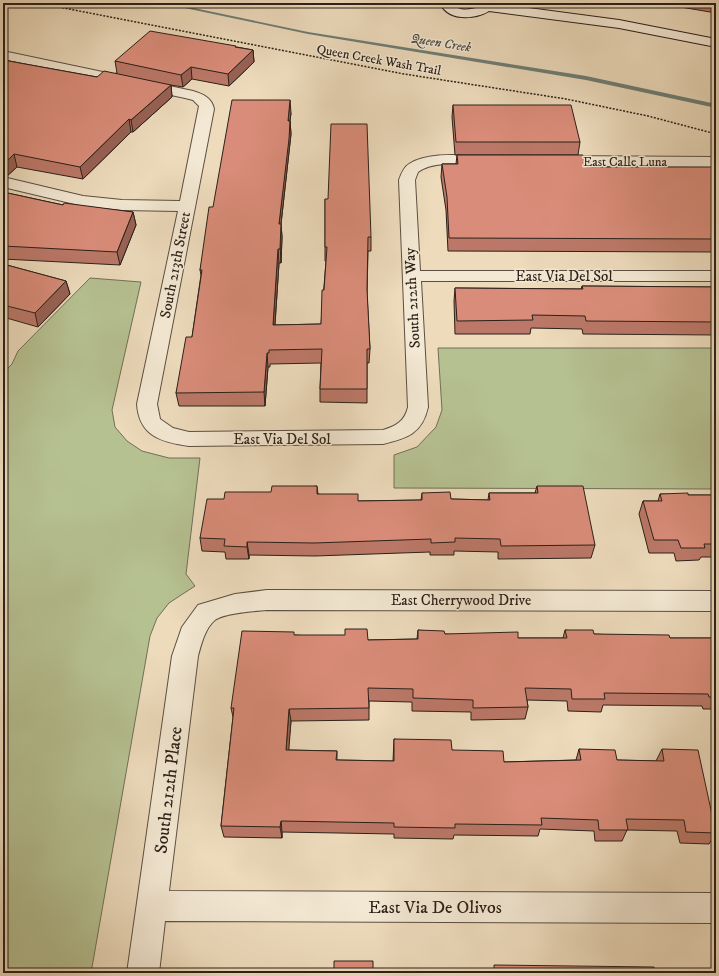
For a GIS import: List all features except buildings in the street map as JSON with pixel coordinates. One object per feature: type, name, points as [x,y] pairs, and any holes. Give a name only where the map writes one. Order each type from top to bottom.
[{"type":"street","points":[[446,3],[448,9],[462,13],[478,12],[486,5],[619,24],[716,44]]},
{"type":"street","name":"South 213th Street","points":[[3,55],[188,94],[203,100],[206,105],[207,109],[147,404],[148,417],[156,429]]},
{"type":"street","name":"South 212th Way","points":[[407,427],[416,419],[418,407],[407,180],[411,171],[415,167],[426,163],[439,161],[502,161]]},
{"type":"street","name":"East Calle Luna","points":[[542,161],[716,162]]},
{"type":"street","points":[[3,182],[63,197],[104,203],[147,206],[187,206]]},
{"type":"street","name":"East Via Del Sol","points":[[411,276],[716,276]]},
{"type":"street","name":"East Via Del Sol","points":[[156,429],[176,437],[189,439],[285,439],[383,437],[398,433],[407,427]]},
{"type":"street","name":"East Cherrywood Drive","points":[[207,612],[235,604],[267,600],[716,601]]},
{"type":"street","name":"South 212th Place","points":[[143,973],[185,656],[191,634],[207,612]]},
{"type":"street","name":"East Via De Olivos","points":[[153,906],[716,908]]},
{"type":"path","name":"Queen Creek Wash Trail","points":[[38,3],[404,74],[566,99],[648,116],[716,134]]},
{"type":"path","points":[[63,3],[74,10]]},
{"type":"green space","points":[[90,278],[141,282],[112,410],[115,427],[127,441],[142,451],[169,458],[200,458],[186,574],[195,586],[169,603],[157,618],[150,636],[91,973],[3,973],[3,373],[12,364],[18,351]]},
{"type":"green space","points":[[438,348],[716,348],[716,489],[394,488],[394,455],[417,447],[436,427],[442,410]]},
{"type":"waterway","name":"Queen Creek","points":[[163,3],[308,33],[586,78],[716,106]]}]
